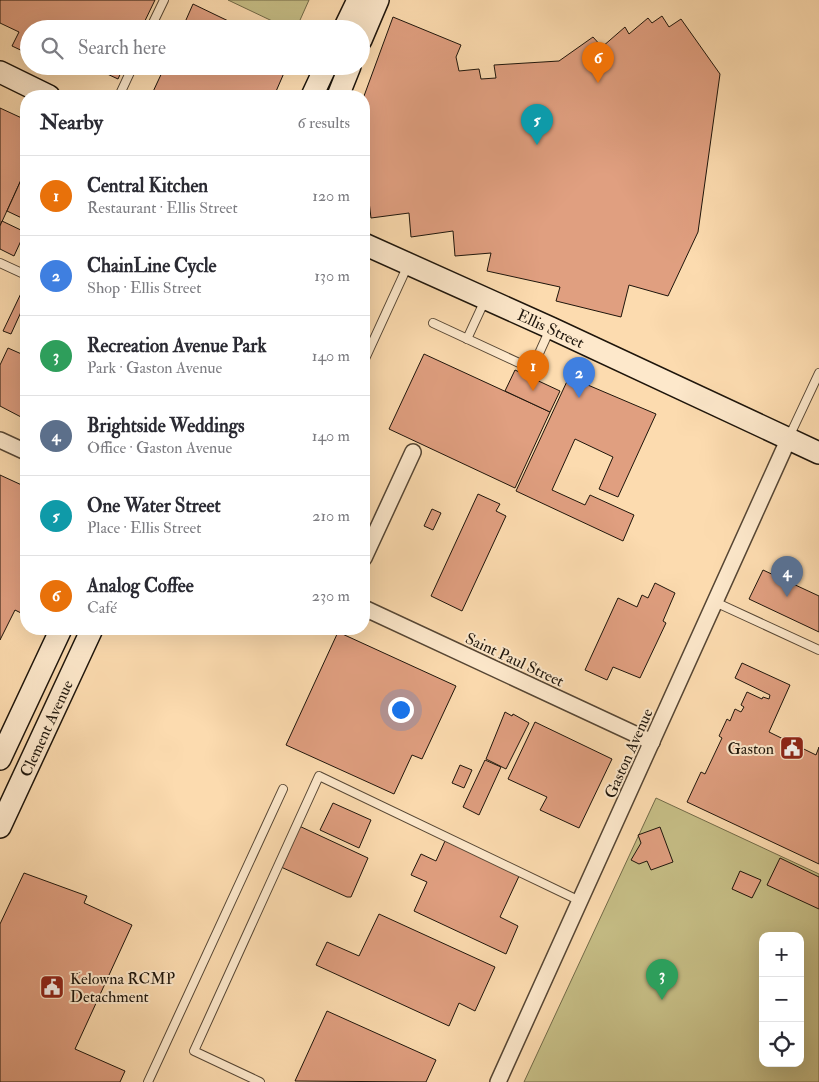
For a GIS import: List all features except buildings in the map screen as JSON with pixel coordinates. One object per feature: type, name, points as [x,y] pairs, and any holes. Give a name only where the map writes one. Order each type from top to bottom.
[{"type":"street","points":[[348,20],[358,0]]},
{"type":"street","points":[[370,20],[378,0]]},
{"type":"street","points":[[0,72],[37,90]]},
{"type":"street","points":[[315,90],[322,75]]},
{"type":"street","points":[[340,90],[346,75]]},
{"type":"street","name":"Ellis Street","points":[[370,247],[486,298],[819,453]]},
{"type":"street","name":"Gaston Avenue","points":[[498,1082],[788,438]]},
{"type":"street","points":[[0,440],[20,449]]},
{"type":"street","points":[[370,545],[413,452]]},
{"type":"street","name":"Saint Paul Street","points":[[370,611],[652,742]]},
{"type":"street","name":"Clement Avenue","points":[[0,759],[58,635]]},
{"type":"street","name":"Clement Avenue","points":[[0,827],[89,635]]},
{"type":"lane","points":[[154,20],[164,0]]},
{"type":"lane","points":[[122,90],[129,75]]},
{"type":"lane","points":[[0,263],[20,272]]},
{"type":"lane","points":[[370,347],[408,263]]},
{"type":"lane","points":[[467,339],[486,298]]},
{"type":"lane","points":[[433,323],[532,368],[551,328]]},
{"type":"lane","points":[[788,438],[819,373]]},
{"type":"lane","points":[[715,602],[819,650]]},
{"type":"lane","points":[[260,1082],[194,1051],[319,776],[580,901]]},
{"type":"lane","points":[[148,1082],[283,790]]},
{"type":"shaded area","points":[[228,0],[309,0],[300,20],[270,20]]},
{"type":"shaded area","points":[[656,798],[819,874],[819,1082],[524,1082]]},
{"type":"place","name":"Analog Coffee","points":[[598,83]]},
{"type":"place","name":"One Water Street","points":[[537,145]]},
{"type":"place","name":"Central Kitchen","points":[[533,391]]},
{"type":"place","name":"ChainLine Cycle","points":[[579,398]]},
{"type":"place","name":"Brightside Weddings","points":[[787,597]]},
{"type":"place","name":"Gaston","points":[[792,748]]},
{"type":"place","name":"Kelowna RCMP Detachment","points":[[52,987]]},
{"type":"place","name":"Recreation Avenue Park","points":[[662,1000]]}]
